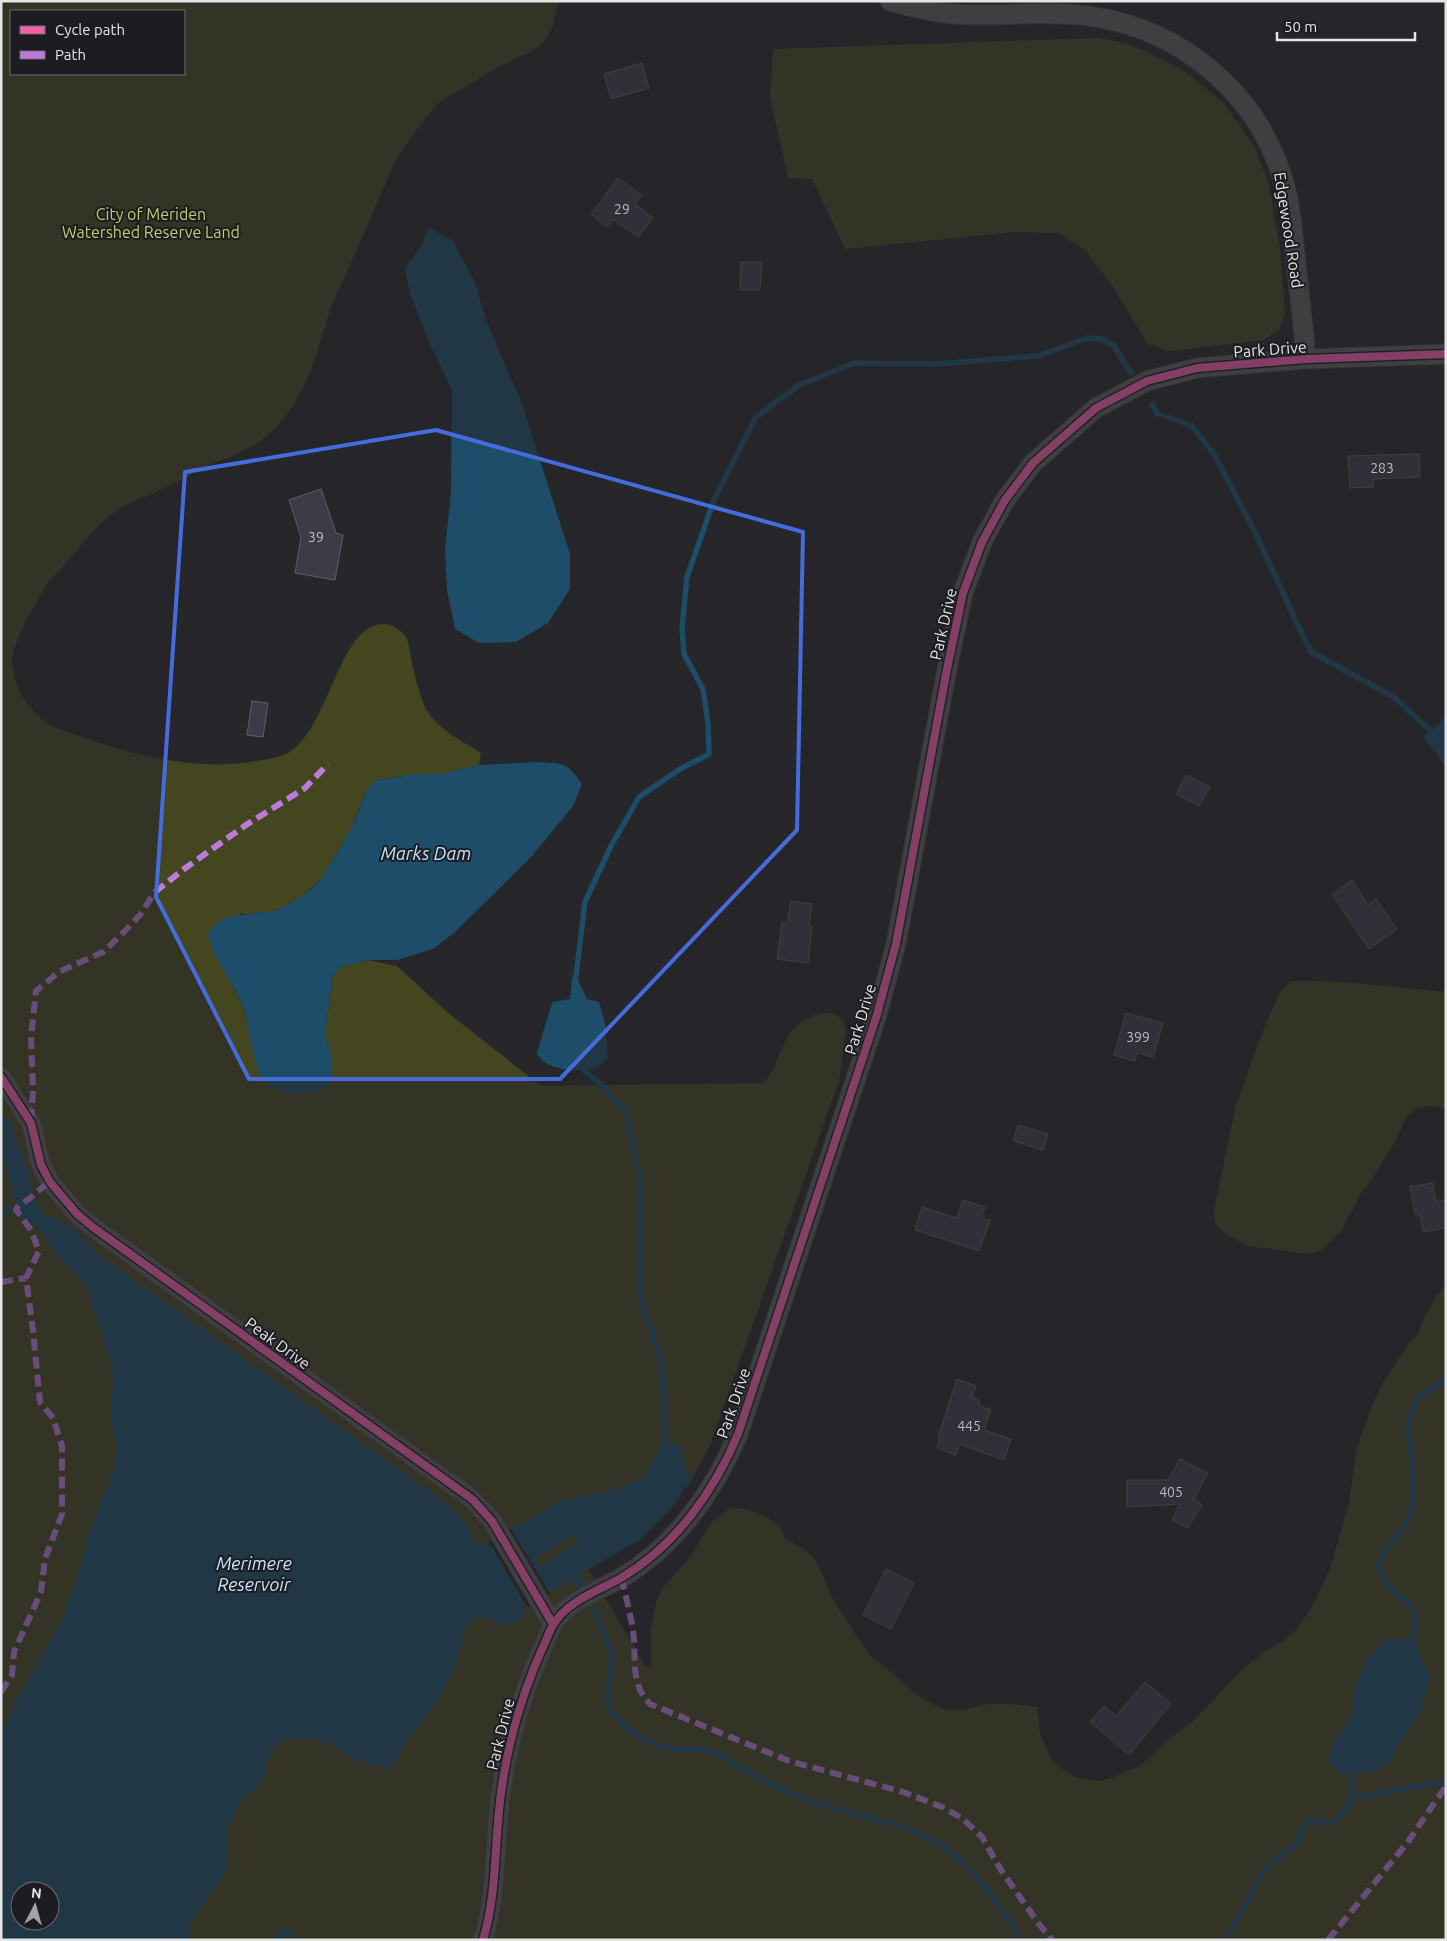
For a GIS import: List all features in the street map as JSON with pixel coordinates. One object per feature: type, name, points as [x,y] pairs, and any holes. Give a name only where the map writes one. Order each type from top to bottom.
[{"type":"street","name":"Edgewood Road","points":[[890,1],[917,9],[952,14],[1050,13],[1118,21],[1147,30],[1166,39],[1216,74],[1248,108],[1277,161],[1286,188],[1306,359]]},
{"type":"street","name":"Park Drive","points":[[483,1940],[491,1892],[502,1786],[512,1735],[528,1681],[553,1624],[576,1602],[633,1569],[671,1539],[693,1514],[707,1493],[730,1453],[738,1434],[876,1018],[896,944],[946,669],[963,593],[982,542],[1005,500],[1032,463],[1096,408],[1147,381],[1197,368],[1306,359],[1446,354]]},
{"type":"street","name":"Peak Drive","points":[[1,1077],[31,1123],[41,1165],[50,1182],[83,1219],[467,1495],[485,1512],[553,1624]]},
{"type":"highlighted area","points":[[436,430],[803,532],[797,830],[560,1079],[249,1079],[156,897],[185,472]]},
{"type":"green space","name":"City of Meriden Watershed Reserve Land","points":[[1,1],[559,1],[552,28],[545,40],[536,49],[493,70],[438,103],[397,157],[336,295],[306,380],[294,405],[286,416],[268,435],[254,445],[238,454],[204,467],[167,487],[127,505],[108,517],[85,540],[49,582],[24,625],[15,647],[12,664],[15,680],[26,702],[37,715],[49,724],[93,741],[165,760],[189,763],[239,763],[278,757],[286,754],[301,742],[313,725],[355,641],[368,629],[386,624],[400,631],[407,639],[413,669],[423,703],[429,714],[446,731],[481,753],[479,765],[440,774],[414,774],[375,781],[367,790],[350,831],[321,879],[301,897],[278,910],[240,914],[223,968],[242,1004],[251,1042],[264,1080],[330,1051],[326,1039],[326,1026],[333,975],[343,966],[368,960],[397,966],[447,1012],[541,1086],[763,1083],[774,1067],[787,1038],[801,1023],[813,1016],[826,1013],[834,1014],[843,1019],[846,1031],[839,1081],[709,1448],[692,1479],[672,1507],[585,1564],[645,1665],[651,1667],[651,1630],[656,1602],[661,1590],[691,1556],[712,1522],[731,1507],[744,1509],[770,1519],[780,1528],[785,1539],[813,1557],[835,1602],[871,1656],[921,1697],[937,1706],[952,1710],[997,1704],[1037,1707],[1040,1734],[1051,1759],[1075,1777],[1102,1781],[1139,1766],[1193,1721],[1241,1671],[1297,1629],[1312,1607],[1330,1569],[1349,1503],[1356,1451],[1372,1406],[1383,1383],[1410,1341],[1417,1336],[1422,1322],[1435,1299],[1446,1285],[1446,1940],[1,1940]],"holes":[[[1420,1713],[1398,1745],[1392,1761],[1335,1739],[1352,1717]]]},
{"type":"green space","points":[[1100,38],[1132,45],[1183,70],[1224,103],[1255,148],[1269,185],[1280,249],[1285,314],[1279,330],[1263,340],[1170,351],[1148,344],[1113,287],[1085,250],[1058,233],[1015,232],[845,249],[812,179],[788,178],[770,97],[773,49]]},
{"type":"green space","points":[[1290,981],[1348,983],[1446,992],[1446,1108],[1427,1106],[1414,1109],[1405,1119],[1395,1143],[1363,1190],[1342,1229],[1322,1250],[1310,1254],[1248,1246],[1225,1234],[1215,1223],[1214,1210],[1236,1105],[1266,1023],[1279,994]]},
{"type":"water","points":[[429,228],[453,241],[475,283],[488,325],[522,404],[570,554],[570,589],[548,623],[516,642],[479,643],[455,629],[447,590],[445,549],[451,492],[452,390],[428,340],[410,293],[405,268],[419,250]]},
{"type":"water","points":[[1446,717],[1446,768],[1424,737]]},
{"type":"water","name":"Marks Dam","points":[[538,762],[559,764],[569,768],[582,784],[573,806],[531,857],[455,932],[433,949],[397,960],[368,960],[343,966],[333,975],[326,1026],[332,1076],[327,1088],[300,1094],[283,1091],[265,1081],[258,1071],[241,1002],[210,943],[208,934],[216,923],[228,917],[278,910],[301,897],[312,888],[321,879],[343,843],[367,790],[375,781],[414,774],[440,774],[479,765]]},
{"type":"water","points":[[572,978],[577,978],[587,999],[599,1002],[605,1024],[608,1058],[599,1066],[584,1070],[555,1067],[547,1064],[537,1053],[551,1006],[553,1002],[570,999]]},
{"type":"water","name":"Merimere Reservoir","points":[[28,1212],[42,1214],[63,1222],[75,1230],[100,1256],[446,1503],[466,1524],[477,1543],[483,1546],[558,1502],[616,1489],[641,1479],[664,1444],[672,1443],[680,1446],[687,1471],[692,1479],[672,1507],[641,1539],[580,1574],[588,1591],[579,1595],[573,1582],[570,1580],[521,1609],[526,1617],[509,1626],[483,1617],[473,1619],[467,1626],[453,1673],[437,1702],[402,1748],[396,1762],[387,1769],[358,1761],[319,1740],[298,1738],[278,1744],[271,1752],[261,1783],[244,1799],[229,1825],[225,1870],[221,1879],[197,1912],[189,1930],[188,1940],[1,1940],[1,1749],[6,1724],[14,1705],[62,1620],[80,1568],[89,1532],[112,1474],[118,1449],[111,1423],[113,1372],[86,1286],[80,1277],[57,1256],[41,1231],[21,1217],[22,1213]],"holes":[[[574,1535],[579,1542],[540,1566],[535,1559],[502,1578]]]},
{"type":"water","points":[[1413,1638],[1431,1678],[1420,1713],[1398,1745],[1392,1761],[1372,1772],[1339,1775],[1328,1760],[1335,1739],[1352,1717],[1354,1690],[1366,1659],[1386,1639]]},
{"type":"water","points":[[279,1929],[289,1929],[296,1940],[273,1940]]},
{"type":"pier","points":[[511,1528],[550,1593],[527,1607],[489,1542]]},
{"type":"building","points":[[642,63],[649,88],[611,99],[604,74]]},
{"type":"building","points":[[618,178],[642,195],[635,204],[653,218],[638,237],[613,219],[607,227],[591,214]]},
{"type":"building","points":[[741,262],[762,262],[760,290],[740,290]]},
{"type":"building","points":[[1419,454],[1420,477],[1373,479],[1373,487],[1350,488],[1348,456]]},
{"type":"building","points":[[321,489],[336,533],[343,535],[335,580],[295,573],[301,537],[289,500]]},
{"type":"building","points":[[252,701],[268,703],[263,737],[247,735]]},
{"type":"building","points":[[1186,775],[1210,787],[1199,806],[1176,794]]},
{"type":"building","points":[[1352,880],[1368,905],[1376,899],[1397,929],[1369,949],[1332,894]]},
{"type":"building","points":[[791,901],[812,904],[809,926],[812,927],[808,963],[777,959],[782,922],[787,923]]},
{"type":"building","points":[[1126,1013],[1163,1023],[1153,1057],[1137,1053],[1135,1061],[1114,1055]]},
{"type":"building","points":[[1018,1125],[1048,1134],[1043,1150],[1013,1141]]},
{"type":"building","points":[[1433,1183],[1436,1202],[1446,1200],[1446,1228],[1423,1232],[1420,1214],[1415,1215],[1410,1187]]},
{"type":"building","points":[[963,1200],[985,1207],[981,1218],[990,1220],[979,1251],[915,1230],[922,1207],[957,1218]]},
{"type":"building","points":[[957,1379],[976,1386],[972,1397],[978,1399],[980,1406],[991,1410],[984,1430],[1011,1439],[1004,1460],[959,1444],[956,1455],[937,1448],[940,1438],[938,1437]]},
{"type":"building","points":[[1180,1459],[1208,1473],[1194,1499],[1202,1505],[1188,1528],[1172,1520],[1180,1504],[1127,1507],[1127,1480],[1168,1480]]},
{"type":"building","points":[[886,1569],[914,1583],[891,1629],[863,1615]]},
{"type":"building","points":[[1145,1682],[1171,1704],[1129,1755],[1090,1722],[1104,1706],[1116,1716]]},
{"type":"waterway","points":[[575,984],[585,902],[611,846],[639,797],[680,769],[709,754],[708,723],[703,689],[684,654],[682,628],[687,577],[714,500],[756,417],[799,385],[854,363],[936,364],[1038,356],[1087,338],[1101,339],[1114,346],[1131,373]]},
{"type":"waterway","points":[[1152,404],[1158,414],[1191,425],[1214,454],[1257,536],[1311,652],[1394,697],[1446,745]]},
{"type":"waterway","points":[[583,1063],[583,1070],[598,1082],[626,1112],[640,1178],[641,1302],[661,1360],[666,1434],[663,1450]]},
{"type":"waterway","points":[[1,1125],[18,1171],[25,1203],[32,1211]]},
{"type":"waterway","points":[[1,1215],[6,1210],[32,1211],[37,1217]]},
{"type":"waterway","points":[[1410,1643],[1416,1622],[1415,1614],[1408,1603],[1387,1584],[1378,1566],[1383,1554],[1403,1529],[1413,1509],[1413,1476],[1408,1425],[1417,1398],[1446,1377]]},
{"type":"waterway","points":[[594,1608],[613,1656],[607,1698],[615,1716],[630,1730],[649,1742],[668,1748],[700,1749],[713,1752],[804,1799],[896,1825],[928,1838],[956,1856],[978,1878],[1022,1940]]},
{"type":"waterway","points":[[1226,1940],[1264,1870],[1298,1841],[1304,1826],[1314,1819],[1325,1824],[1330,1823],[1339,1818],[1346,1809],[1352,1796],[1355,1768]]},
{"type":"waterway","points":[[1352,1798],[1446,1781]]},
{"type":"marked path","points":[[31,1121],[33,1090],[31,1037],[36,991],[59,972],[103,952],[140,915],[155,892],[246,825],[305,788],[328,764]]},
{"type":"marked path","points":[[1,1692],[12,1675],[14,1652],[41,1592],[45,1559],[62,1514],[62,1446],[53,1418],[40,1402],[26,1278],[39,1251],[31,1230],[16,1210],[19,1205],[50,1182]]},
{"type":"marked path","points":[[1,1282],[26,1278]]},
{"type":"marked path","points":[[621,1578],[633,1631],[636,1679],[643,1696],[650,1704],[789,1761],[903,1792],[942,1807],[962,1818],[982,1837],[1001,1870],[1052,1940]]},
{"type":"marked path","points":[[1328,1940],[1407,1843],[1446,1786]]},
{"type":"cycle path","points":[[483,1940],[491,1902],[502,1786],[509,1751],[517,1716],[535,1665],[552,1628],[566,1609],[641,1565],[675,1534],[705,1497],[738,1434],[876,1018],[896,944],[963,593],[982,542],[1005,500],[1033,463],[1096,408],[1147,381],[1197,368],[1306,359],[1446,354]]},
{"type":"cycle path","points":[[1,1077],[31,1123],[41,1165],[50,1182],[77,1214],[472,1499],[492,1521],[553,1624]]}]
